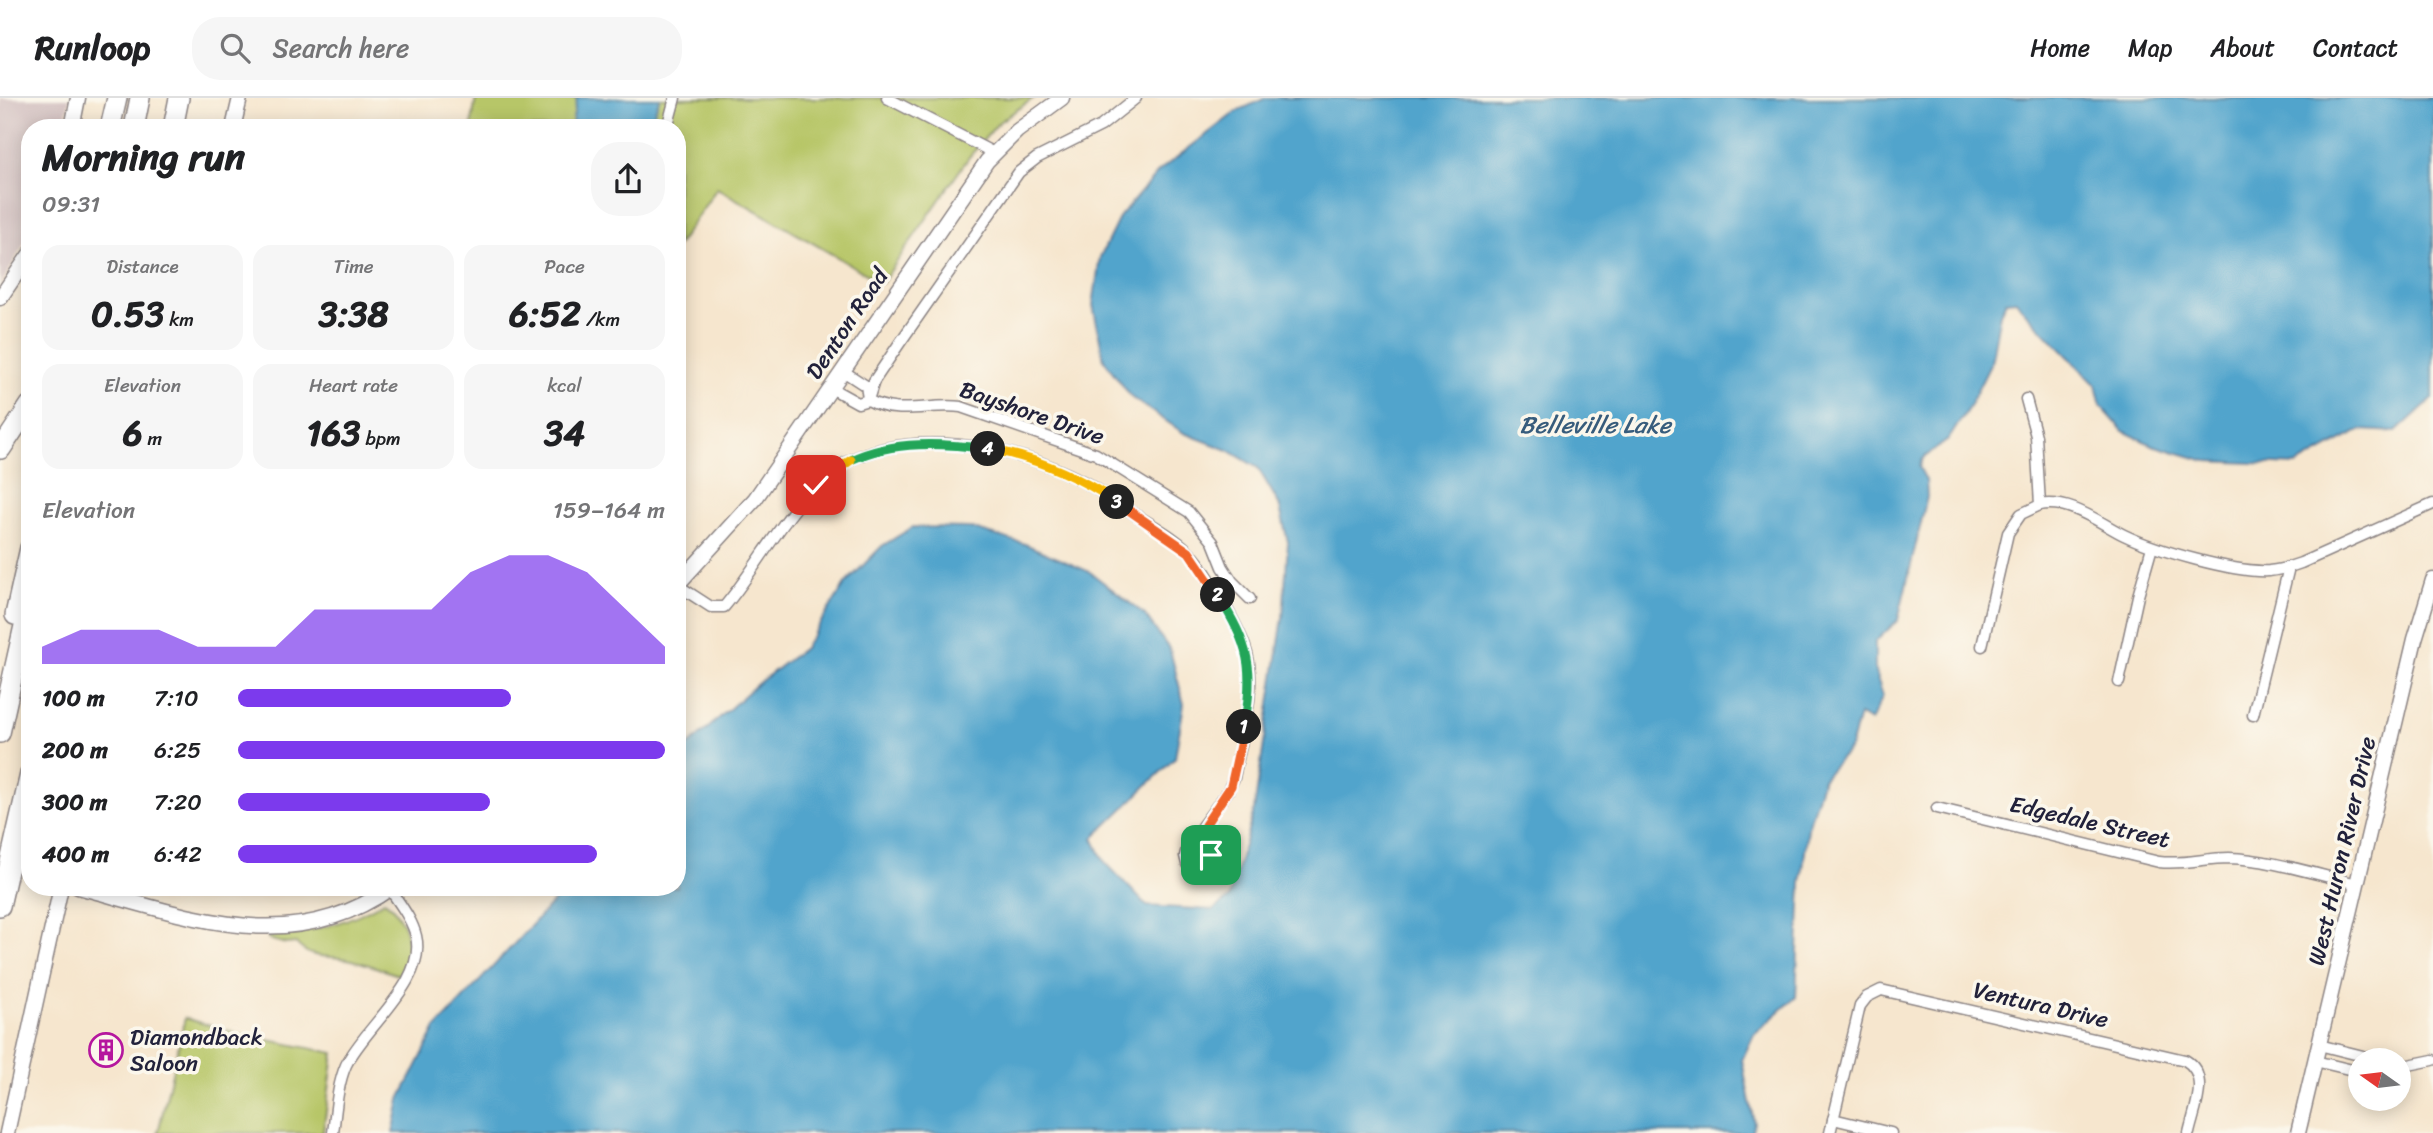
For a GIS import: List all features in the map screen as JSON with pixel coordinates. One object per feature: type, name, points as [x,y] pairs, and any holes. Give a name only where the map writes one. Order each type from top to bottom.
[{"type":"highway","points":[[112,119],[117,98]]},
{"type":"highway","points":[[125,119],[130,98]]},
{"type":"highway","points":[[136,119],[141,98]]},
{"type":"highway","points":[[175,119],[179,98]]},
{"type":"highway","points":[[1,449],[21,419]]},
{"type":"highway","points":[[0,678],[21,587]]},
{"type":"highway","points":[[0,733],[21,639]]},
{"type":"highway","points":[[0,906],[21,814]]},
{"type":"street","points":[[74,119],[78,98]]},
{"type":"street","points":[[235,119],[240,98]]},
{"type":"street","points":[[669,119],[675,98]]},
{"type":"street","points":[[887,98],[994,153]]},
{"type":"street","name":"Denton Road","points":[[686,575],[745,512],[974,178],[994,153],[1017,131],[1062,98]]},
{"type":"street","points":[[868,400],[874,382],[899,344],[1019,172],[1037,158],[1101,126],[1136,98]]},
{"type":"street","points":[[0,298],[21,267]]},
{"type":"street","points":[[843,371],[866,387],[868,400]]},
{"type":"street","name":"Bayshore Drive","points":[[831,388],[858,402],[868,400],[878,406],[895,410],[941,405],[961,407],[1096,454],[1189,512],[1213,542],[1223,568],[1250,598]]},
{"type":"street","points":[[2026,399],[2036,436],[2040,505]]},
{"type":"street","points":[[686,591],[711,607],[724,607],[816,485],[845,463],[872,452],[908,445],[971,447],[1021,457],[1068,474],[1089,484],[1194,556],[1245,646],[1250,668],[1250,691],[1234,778],[1205,825]]},
{"type":"street","points":[[1982,646],[2008,533],[2021,514],[2040,505],[2053,503],[2069,506],[2152,547],[2244,570],[2270,571],[2289,567],[2433,504]]},
{"type":"street","points":[[2119,682],[2152,547]]},
{"type":"street","points":[[2253,715],[2289,567]]},
{"type":"street","name":"West Huron River Drive","points":[[2298,1133],[2421,616],[2433,580]]},
{"type":"street","name":"Edgedale Street","points":[[1937,808],[2159,862],[2246,859],[2358,884]]},
{"type":"street","points":[[7,1133],[59,896]]},
{"type":"street","points":[[114,896],[222,923],[265,928],[299,926],[328,919],[377,896]]},
{"type":"street","points":[[332,1133],[339,1086],[346,1064],[408,978],[416,960],[414,928],[396,896]]},
{"type":"street","name":"Ventura Drive","points":[[1833,1119],[1860,1006],[1874,992],[1881,990],[2185,1060],[2196,1070],[2199,1087],[2189,1133]]},
{"type":"street","points":[[2319,1045],[2348,1052]]},
{"type":"street","points":[[2315,1062],[2348,1069]]},
{"type":"street","points":[[2412,1066],[2432,1064]]},
{"type":"street","points":[[1830,1133],[1833,1119],[1891,1133]]},
{"type":"shaded area","points":[[0,98],[70,98],[65,119],[21,119],[21,248],[0,287]]},
{"type":"green space","points":[[476,98],[1034,98],[999,122],[969,157],[882,283],[717,188],[686,233],[686,119],[472,119]]},
{"type":"green space","points":[[384,901],[397,914],[406,931],[407,953],[399,975],[353,960],[313,954],[296,943],[286,944],[268,939],[268,936],[343,921]]},
{"type":"green space","points":[[185,1018],[238,1034],[334,1053],[323,1133],[158,1133]]},
{"type":"water","points":[[577,98],[660,98],[652,119],[573,119]]},
{"type":"water","name":"Belleville Lake","points":[[1266,98],[2433,98],[2433,398],[2396,432],[2361,430],[2297,465],[2206,461],[2152,445],[2123,431],[2101,406],[2096,385],[2016,300],[2006,301],[2000,314],[1991,363],[1969,407],[1948,440],[1922,459],[1919,467],[1926,480],[1927,497],[1898,620],[1875,642],[1875,672],[1883,696],[1871,721],[1859,715],[1850,748],[1823,778],[1808,828],[1801,884],[1796,997],[1754,1034],[1742,1060],[1754,1123],[1751,1133],[393,1133],[400,1099],[436,1028],[559,896],[686,896],[686,748],[756,685],[804,648],[846,583],[882,546],[913,527],[970,528],[1025,544],[1090,572],[1144,614],[1170,650],[1184,704],[1175,758],[1093,838],[1104,861],[1147,906],[1213,910],[1229,898],[1254,810],[1283,617],[1288,542],[1279,504],[1258,468],[1228,450],[1184,433],[1132,398],[1104,360],[1093,305],[1100,257],[1120,216],[1159,171],[1237,111]]},
{"type":"place","name":"Diamondback Saloon","points":[[106,1050]]},
{"type":"route","points":[[816,485],[845,463],[891,447],[930,445],[993,450],[1042,463],[1089,484],[1194,556],[1245,646],[1250,668],[1250,691],[1234,778],[1205,825],[1213,845],[1211,855]]}]
